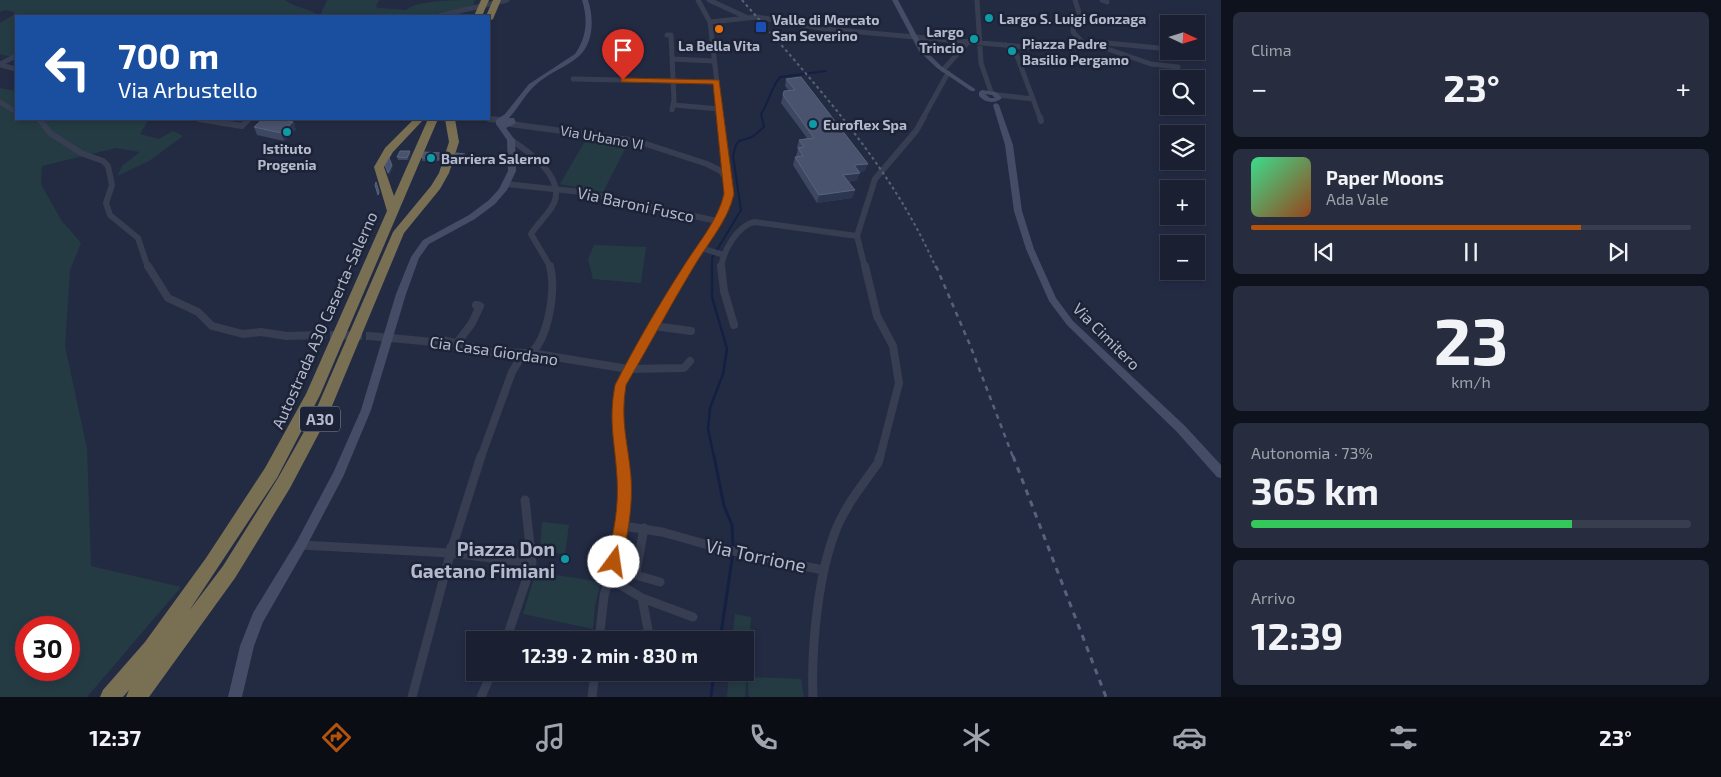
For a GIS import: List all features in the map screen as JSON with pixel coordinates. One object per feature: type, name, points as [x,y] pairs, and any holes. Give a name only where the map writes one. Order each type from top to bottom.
[{"type":"highway","points":[[479,15],[485,0]]},
{"type":"highway","points":[[490,16],[497,0]]},
{"type":"highway","points":[[393,211],[379,168],[389,150],[418,120]]},
{"type":"highway","name":"Autostrada A30 Caserta-Salerno","points":[[110,697],[158,641],[212,564],[271,473],[313,395],[433,120]]},
{"type":"highway","name":"Autostrada A30 Caserta-Salerno","points":[[136,697],[162,665],[229,572],[284,483],[322,414],[399,232],[436,186],[444,173],[454,142],[450,120]]},
{"type":"main road","points":[[235,697],[247,646],[258,618],[302,545],[340,473],[366,410],[401,294],[419,250],[426,242],[472,217],[492,202],[506,184],[513,165],[511,140],[506,122],[521,95],[530,86],[577,55],[582,49],[590,19],[585,0]]},
{"type":"main road","points":[[895,0],[913,36],[925,54],[946,72],[972,90],[991,97]]},
{"type":"main road","name":"Via Cimitero","points":[[991,97],[1009,145],[1018,211],[1030,249],[1052,299],[1070,323],[1181,429],[1221,474]]},
{"type":"street","points":[[442,15],[507,0]]},
{"type":"street","points":[[698,0],[710,22],[720,108],[723,167]]},
{"type":"street","points":[[709,0],[747,18]]},
{"type":"street","name":"Via Cimitero","points":[[977,0],[981,63],[990,82],[991,97]]},
{"type":"street","points":[[1075,0],[1080,16],[1074,22],[1074,32],[1084,44]]},
{"type":"street","points":[[710,22],[766,18],[826,29],[1006,45],[1066,49],[1084,44],[1092,44],[1160,48]]},
{"type":"street","points":[[667,35],[671,35],[674,81],[673,108],[720,108]]},
{"type":"street","points":[[822,570],[850,501],[878,462],[899,383],[893,346],[877,316],[857,236],[875,179],[916,131],[946,72],[969,41]]},
{"type":"street","points":[[1092,44],[1151,64],[1178,67]]},
{"type":"street","points":[[1006,45],[1017,56],[1041,121]]},
{"type":"street","points":[[0,64],[15,57]]},
{"type":"street","points":[[672,59],[714,61]]},
{"type":"street","points":[[0,64],[15,69]]},
{"type":"street","points":[[573,79],[716,82]]},
{"type":"street","points":[[991,97],[1032,99]]},
{"type":"street","points":[[0,102],[15,111]]},
{"type":"street","points":[[490,119],[506,122]]},
{"type":"street","points":[[40,120],[50,133],[81,154],[103,162],[108,166],[112,185],[106,203],[110,215],[138,238],[148,267],[160,282],[168,298],[190,307],[206,317],[212,326],[224,330],[243,334],[261,332],[287,336],[318,336]]},
{"type":"street","points":[[205,120],[242,126],[249,120]]},
{"type":"street","name":"Via Urbano VI","points":[[506,122],[637,141],[707,164],[723,167],[728,180],[729,194],[727,204],[717,222]]},
{"type":"street","name":"Via Baroni Fusco","points":[[511,140],[533,156],[548,173],[555,188]]},
{"type":"street","name":"Via Baroni Fusco","points":[[506,184],[555,188],[619,199],[717,222]]},
{"type":"street","points":[[412,697],[450,550],[484,447],[515,368],[527,353],[538,347],[543,335],[552,283],[546,255],[531,234],[552,206],[555,188]]},
{"type":"street","points":[[734,325],[723,289],[720,268],[722,254],[743,225],[758,221],[857,236]]},
{"type":"street","points":[[599,631],[602,606],[623,526],[624,478],[617,428],[620,385],[654,326],[705,249],[717,222]]},
{"type":"street","points":[[705,249],[722,254]]},
{"type":"street","points":[[457,343],[478,312],[480,306],[476,305]]},
{"type":"street","points":[[654,326],[691,331]]},
{"type":"street","name":"Cia Casa Giordano","points":[[370,336],[388,336],[433,342],[438,339],[490,352],[527,353],[628,369],[684,368],[690,361]]},
{"type":"street","points":[[510,631],[531,559],[524,500]]},
{"type":"street","name":"Via Torrione","points":[[623,526],[644,528],[718,548],[822,570],[812,670],[812,697]]},
{"type":"street","points":[[644,528],[636,573],[639,576],[660,582]]},
{"type":"street","points":[[302,545],[450,550],[531,559]]},
{"type":"street","points":[[609,578],[642,598],[693,617]]},
{"type":"street","points":[[642,598],[648,631]]},
{"type":"street","points":[[481,697],[488,681]]},
{"type":"street","points":[[592,697],[594,681]]},
{"type":"shaded area","points":[[0,0],[285,0],[317,15],[15,15],[15,56],[12,57],[0,54],[0,23],[15,14],[5,10],[0,12]]},
{"type":"shaded area","points":[[327,0],[379,0],[376,6],[378,8],[406,10],[428,2],[475,0],[473,6],[430,15],[320,15]]},
{"type":"shaded area","points":[[0,88],[15,91],[15,120],[148,120],[140,134],[159,139],[173,131],[183,136],[149,161],[117,176],[122,166],[140,152],[116,148],[42,166],[41,184],[61,220],[81,243],[70,270],[65,346],[87,449],[91,566],[181,587],[87,697],[0,697]]},
{"type":"shaded area","points":[[588,136],[628,143],[603,192],[560,184]]},
{"type":"shaded area","points":[[594,245],[646,247],[641,283],[593,279],[588,259]]},
{"type":"shaded area","points":[[542,522],[569,525],[565,554],[540,551]]},
{"type":"shaded area","points":[[536,572],[601,582],[595,605],[593,629],[523,614]]},
{"type":"shaded area","points":[[735,614],[751,617],[750,631],[733,631]]},
{"type":"shaded area","points":[[754,677],[801,679],[804,697],[749,697],[747,681],[754,681]]},
{"type":"shaded area","points":[[728,681],[746,681],[745,697],[727,697]]},
{"type":"building","name":"Euroflex Spa","points":[[801,77],[868,164],[854,165],[860,173],[843,175],[855,190],[819,195],[795,157],[803,156],[798,148],[804,147],[799,140],[814,138],[783,95],[784,91],[795,90],[786,79]]},
{"type":"building","points":[[262,120],[290,120],[288,121],[293,122],[281,133],[254,127]]},
{"type":"building","points":[[400,151],[410,151],[407,158],[397,157]]},
{"type":"building","points":[[424,152],[442,153],[440,159],[422,158]]},
{"type":"building","points":[[456,153],[465,154],[462,160],[454,159]]},
{"type":"building","points":[[389,158],[392,165],[388,173],[385,165]]},
{"type":"building","points":[[376,182],[379,192],[378,195],[375,185]]},
{"type":"waterway","points":[[714,457],[708,429],[710,408],[723,374],[727,349],[712,297],[712,258],[741,210],[733,156],[736,145],[739,141],[752,137],[764,127],[761,114],[780,77],[826,71]]},
{"type":"waterway","points":[[714,456],[724,506],[732,525],[733,547]]},
{"type":"waterway","points":[[721,631],[733,553]]},
{"type":"waterway","points":[[711,697],[713,681]]},
{"type":"tunnel","points":[[318,335],[370,336]]},
{"type":"railway","points":[[742,0],[823,94],[874,160],[918,231],[936,268]]},
{"type":"railway","points":[[936,266],[970,345],[1013,457]]},
{"type":"railway","points":[[1013,456],[1106,697]]},
{"type":"place","name":"Largo S. Luigi Gonzaga","points":[[989,18]]},
{"type":"place","name":"Valle di Mercato San Severino","points":[[761,27]]},
{"type":"place","name":"La Bella Vita","points":[[719,29]]},
{"type":"place","name":"Largo Trincio","points":[[974,39]]},
{"type":"place","name":"Piazza Padre Basilio Pergamo","points":[[1012,51]]},
{"type":"place","name":"Euroflex Spa","points":[[813,124]]},
{"type":"place","name":"Istituto Progenia","points":[[287,132]]},
{"type":"place","name":"Barriera Salerno","points":[[431,158]]},
{"type":"place","name":"Piazza Don Gaetano Fimiani","points":[[565,559]]},
{"type":"route","points":[[614,562],[623,526],[624,503],[624,478],[617,428],[620,385],[717,222],[727,204],[729,194],[716,82],[623,80]]}]
